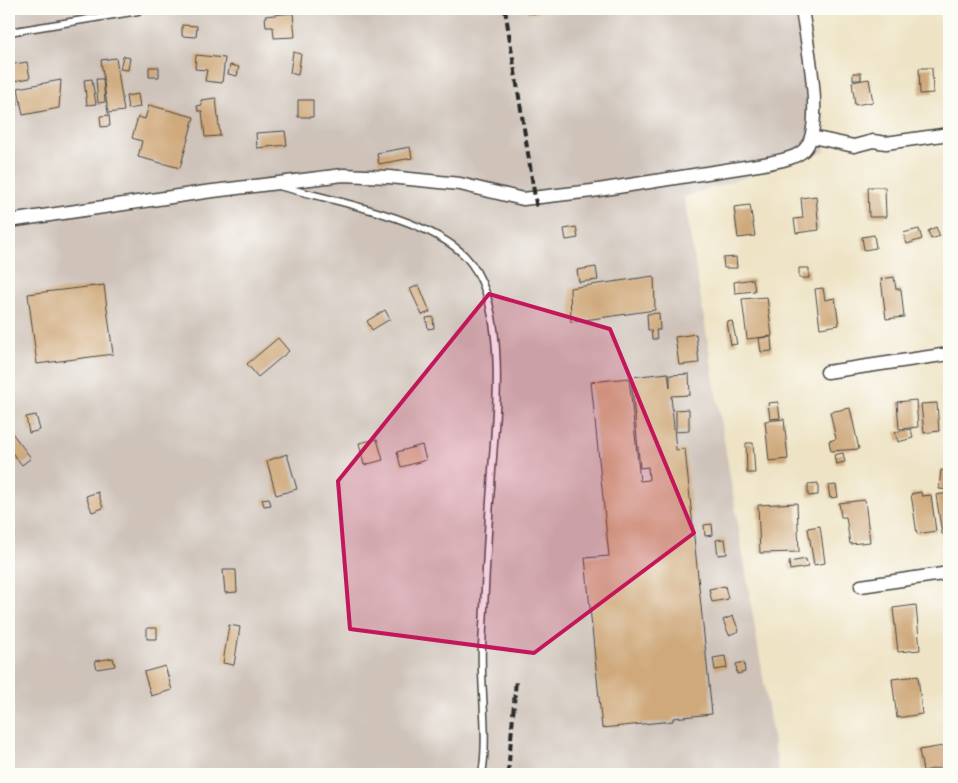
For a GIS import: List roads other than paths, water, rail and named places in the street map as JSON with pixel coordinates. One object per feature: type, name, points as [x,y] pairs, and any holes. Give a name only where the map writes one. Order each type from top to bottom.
[{"type":"street","points":[[9,221],[268,183],[343,175],[389,177],[460,184],[524,199],[764,164],[789,158],[804,150],[812,137],[814,104],[802,9]]},
{"type":"street","points":[[812,137],[854,146],[872,141],[886,143],[949,134]]},
{"type":"street","points":[[827,372],[949,354]]},
{"type":"street","points":[[861,586],[949,573]]},
{"type":"lane","points":[[9,32],[138,11]]},
{"type":"lane","points":[[268,183],[416,225],[445,240],[465,256],[481,280],[492,322],[497,362],[495,450],[491,486],[482,648],[482,774]]},
{"type":"railway","points":[[505,9],[537,210]]},
{"type":"railway","points":[[508,774],[516,680]]}]
